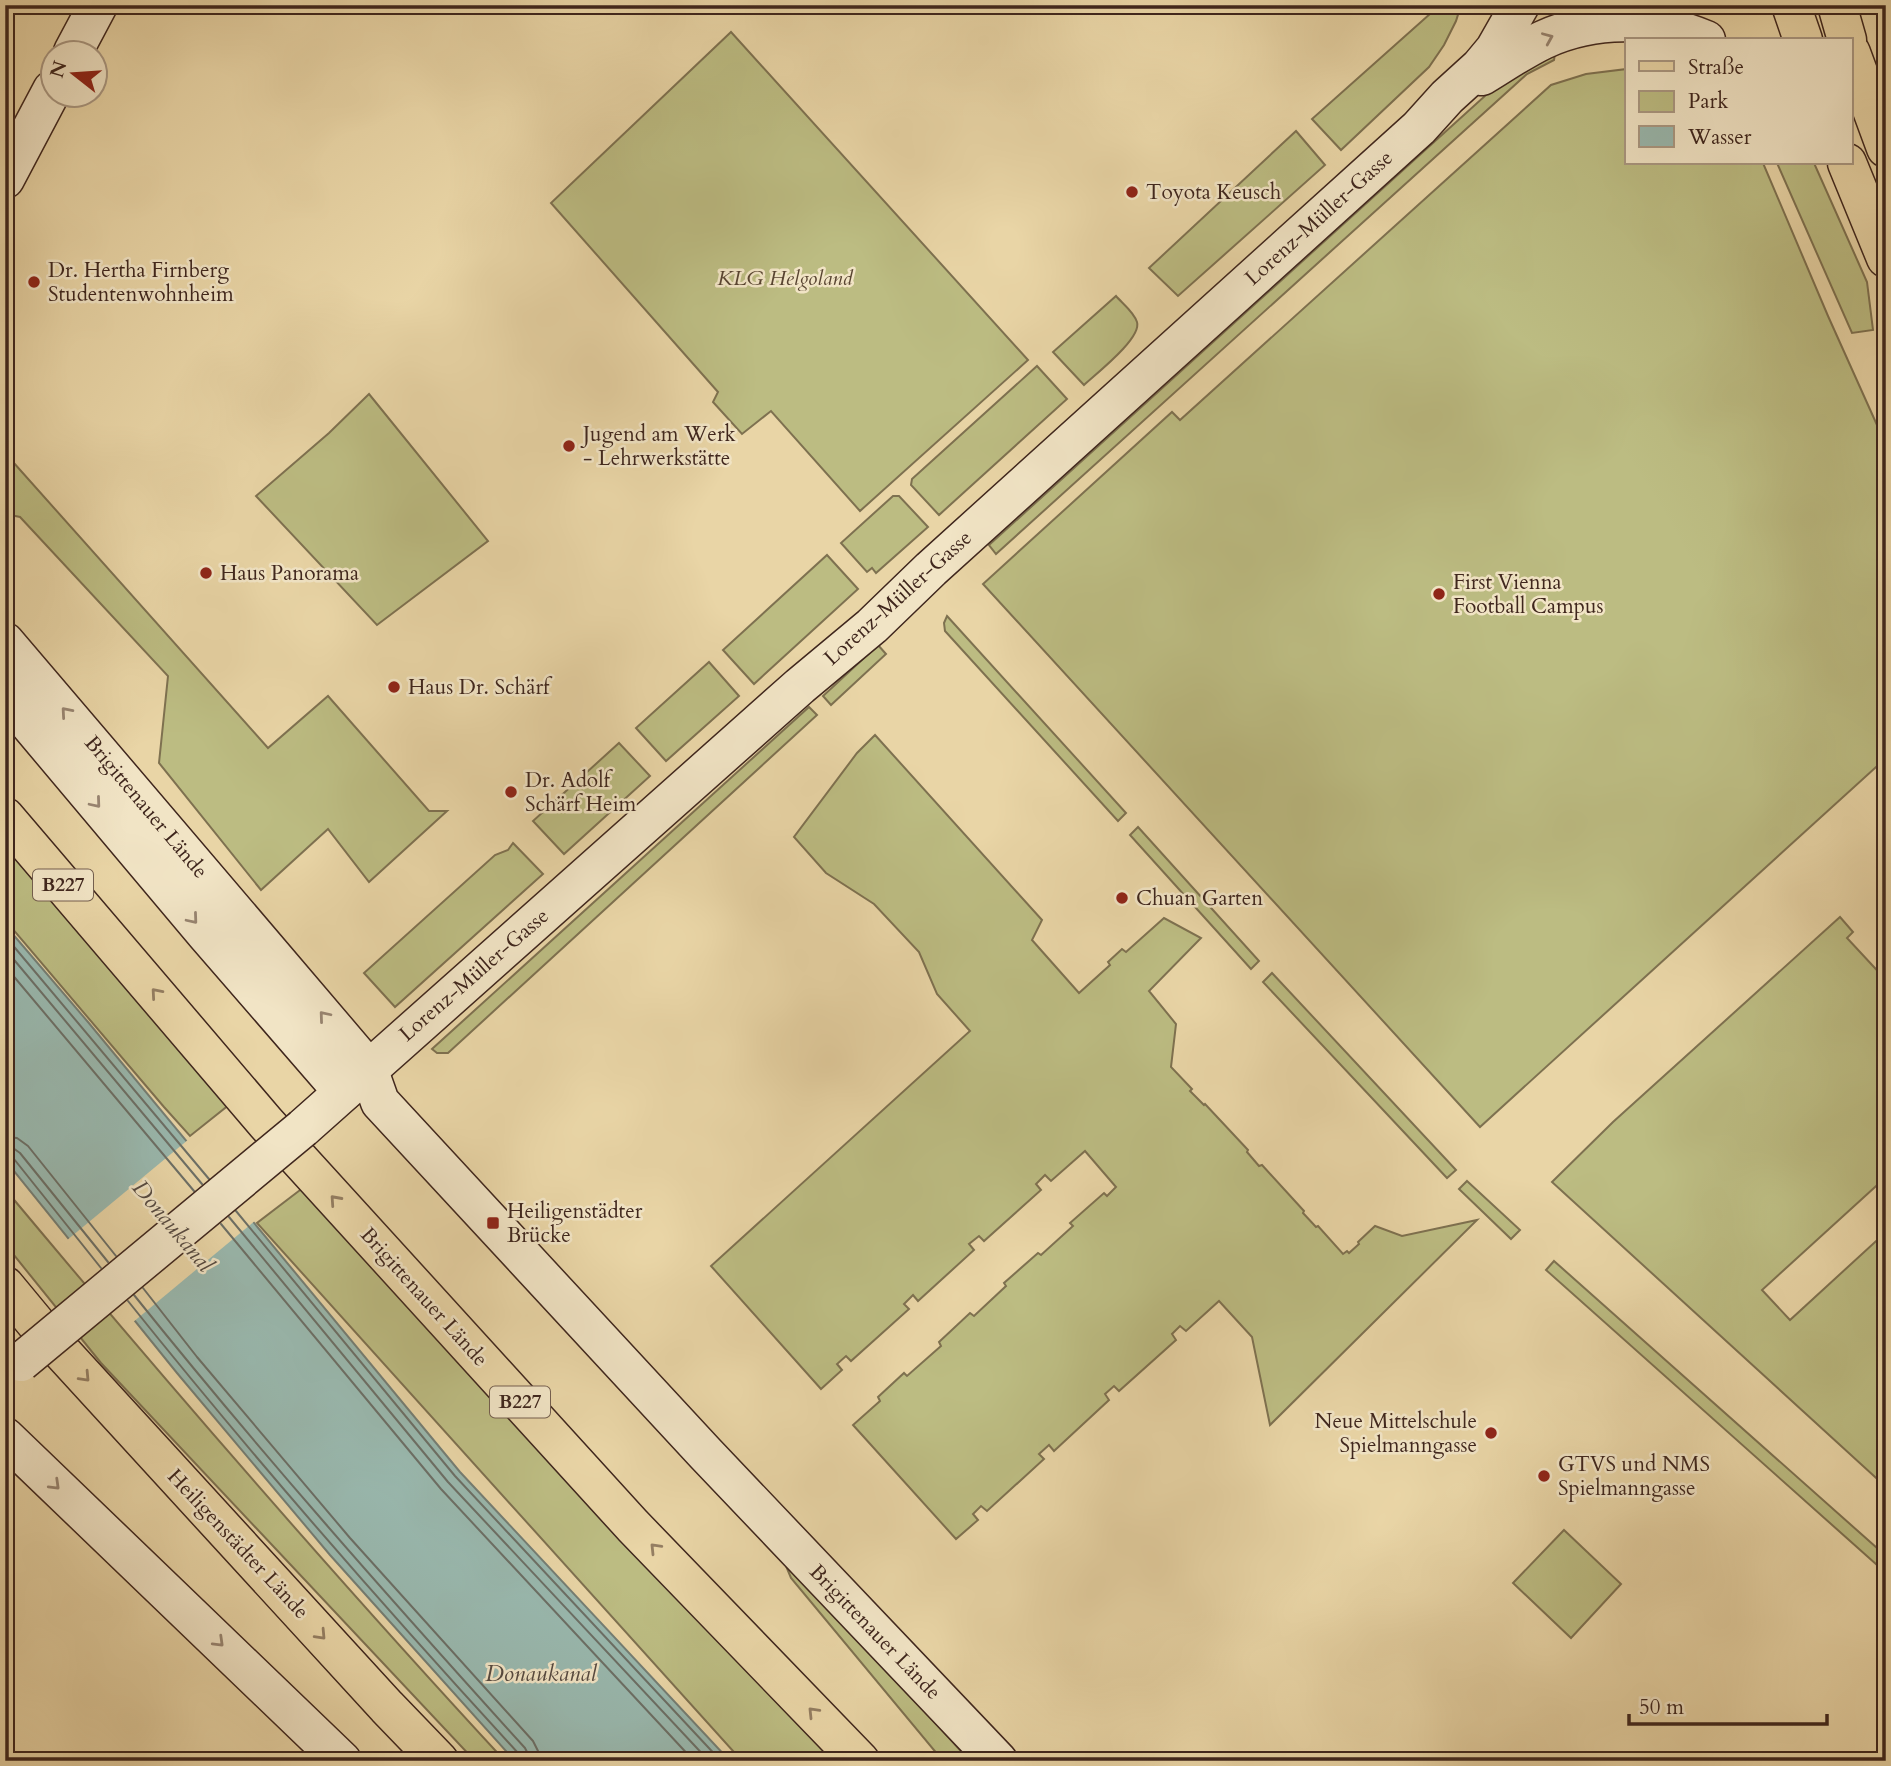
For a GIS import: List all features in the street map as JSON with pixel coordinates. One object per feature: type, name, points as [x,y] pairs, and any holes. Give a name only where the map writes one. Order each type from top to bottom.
[{"type":"main road","points":[[80,38],[98,5]]},
{"type":"main road","name":"Lorenz-Müller-Gasse","points":[[1447,97],[1496,5]]},
{"type":"main road","name":"Lorenz-Müller-Gasse","points":[[364,1088],[681,794],[800,686],[872,626],[931,569],[1419,128],[1447,97],[1480,67],[1495,48],[1520,5]]},
{"type":"main road","points":[[1791,5],[1802,38]]},
{"type":"main road","points":[[1837,5],[1846,38]]},
{"type":"main road","points":[[1447,97],[1541,41],[1570,29],[1602,22],[1634,22],[1664,26],[1700,38]]},
{"type":"main road","points":[[1853,58],[1886,148]]},
{"type":"main road","points":[[5,179],[42,108]]},
{"type":"main road","points":[[1847,164],[1886,258]]},
{"type":"main road","name":"Brigittenauer Lände","points":[[5,642],[364,1088]]},
{"type":"main road","name":"Brigittenauer Lände","points":[[5,695],[206,934],[364,1088],[705,1453],[999,1761]]},
{"type":"main road","name":"Brigittenauer Lände","points":[[5,817],[275,1134],[633,1526],[860,1761]]},
{"type":"main road","points":[[12,1371],[303,1128],[364,1088]]},
{"type":"main road","name":"Heiligenstädter Lände","points":[[5,1286],[38,1327],[439,1761]]},
{"type":"main road","points":[[5,1437],[342,1761]]},
{"type":"green space","points":[[1440,5],[1461,5],[1444,45],[1429,67],[1341,150],[1312,119]]},
{"type":"green space","name":"KLG Helgoland","points":[[731,32],[1028,360],[860,511],[771,411],[742,434],[713,402],[718,392],[551,203]]},
{"type":"green space","points":[[1555,54],[1554,60],[1527,74],[996,554],[989,545],[1497,85]]},
{"type":"green space","name":"First Vienna Football Campus","points":[[1625,69],[1625,164],[1763,164],[1886,445],[1886,758],[1480,1127],[983,584],[1172,412],[1180,420],[1551,85],[1586,74]]},
{"type":"green space","points":[[1296,131],[1325,165],[1178,296],[1149,268]]},
{"type":"green space","points":[[1777,164],[1814,164],[1867,282],[1873,330],[1852,333]]},
{"type":"green space","points":[[1116,296],[1133,315],[1137,329],[1126,346],[1084,385],[1053,352]]},
{"type":"green space","points":[[1037,366],[1067,399],[939,515],[911,485],[912,479]]},
{"type":"green space","points":[[369,394],[488,541],[377,625],[256,496],[329,433]]},
{"type":"green space","points":[[5,453],[268,748],[328,696],[429,811],[447,811],[369,882],[328,829],[261,890],[159,763],[168,676],[20,517],[5,514]]},
{"type":"green space","points":[[893,496],[899,496],[928,527],[876,573],[872,568],[867,572],[841,543]]},
{"type":"green space","points":[[827,555],[858,589],[754,684],[723,650]]},
{"type":"green space","points":[[947,616],[1126,813],[1118,821],[945,631]]},
{"type":"green space","points":[[878,645],[886,654],[831,705],[823,696]]},
{"type":"green space","points":[[709,662],[739,696],[666,761],[636,728]]},
{"type":"green space","points":[[809,707],[817,715],[448,1053],[437,1053],[432,1049]]},
{"type":"green space","points":[[875,735],[1042,920],[1032,940],[1079,993],[1110,965],[1108,962],[1122,949],[1126,952],[1164,918],[1201,938],[1149,991],[1176,1024],[1171,1067],[1192,1089],[1190,1091],[1343,1254],[1347,1251],[1349,1253],[1375,1226],[1402,1236],[1477,1220],[1270,1425],[1252,1337],[1219,1301],[1186,1331],[1180,1326],[1172,1334],[1176,1340],[1119,1391],[1114,1386],[1105,1394],[1109,1400],[1054,1451],[1049,1445],[1039,1454],[1044,1459],[987,1511],[981,1506],[973,1514],[978,1520],[956,1539],[853,1425],[880,1401],[878,1397],[904,1373],[907,1376],[941,1346],[939,1342],[970,1313],[974,1316],[1006,1286],[1004,1283],[1073,1226],[1070,1223],[1104,1193],[1107,1196],[1116,1187],[1085,1151],[1051,1181],[1045,1175],[1036,1184],[1041,1190],[984,1241],[979,1236],[969,1244],[974,1250],[918,1301],[913,1295],[904,1304],[909,1309],[851,1361],[846,1356],[837,1364],[842,1370],[821,1389],[711,1266],[970,1031],[937,994],[919,952],[874,904],[826,873],[794,837],[857,753]]},
{"type":"green space","points":[[619,743],[650,776],[564,854],[533,821]]},
{"type":"green space","points":[[1138,827],[1259,961],[1251,969],[1130,835]]},
{"type":"green space","points":[[5,839],[230,1104],[190,1136],[5,920]]},
{"type":"green space","points":[[513,843],[543,874],[395,1007],[364,973],[495,855],[508,850]]},
{"type":"green space","points":[[1840,917],[1853,932],[1847,938],[1886,980],[1886,1177],[1762,1290],[1790,1320],[1886,1232],[1886,1487],[1552,1182],[1613,1122]]},
{"type":"green space","points":[[1272,973],[1456,1170],[1447,1178],[1263,982]]},
{"type":"green space","points":[[1467,1181],[1520,1230],[1511,1239],[1459,1189]]},
{"type":"green space","points":[[304,1187],[843,1761],[742,1761],[257,1223]]},
{"type":"green space","points":[[5,1189],[251,1478],[505,1761],[475,1761],[101,1363],[5,1244]]},
{"type":"green space","points":[[1554,1261],[1886,1556],[1886,1573],[1546,1270]]},
{"type":"green space","points":[[1564,1530],[1621,1584],[1571,1638],[1513,1583]]},
{"type":"green space","points":[[791,1564],[970,1761],[943,1761],[791,1578],[786,1566]]},
{"type":"water","name":"Donaukanal","points":[[5,925],[460,1472],[730,1761],[515,1761],[330,1555],[177,1373],[5,1160]]},
{"type":"pier","points":[[189,1139],[256,1220],[132,1323],[66,1241]]},
{"type":"place","name":"Toyota Keusch","points":[[1132,192]]},
{"type":"place","name":"Dr. Hertha Firnberg Studentenwohnheim","points":[[34,282]]},
{"type":"place","name":"Jugend am Werk - Lehrwerkstätte","points":[[569,446]]},
{"type":"place","name":"Haus Panorama","points":[[206,573]]},
{"type":"place","name":"First Vienna Football Campus","points":[[1439,594]]},
{"type":"place","name":"Haus Dr. Schärf","points":[[394,687]]},
{"type":"place","name":"Dr. Adolf Schärf Heim","points":[[511,792]]},
{"type":"place","name":"Chuan Garten","points":[[1122,898]]},
{"type":"place","name":"Heiligenstädter Brücke","points":[[493,1223]]},
{"type":"place","name":"Neue Mittelschule Spielmanngasse","points":[[1491,1433]]},
{"type":"place","name":"GTVS und NMS Spielmanngasse","points":[[1544,1476]]}]
